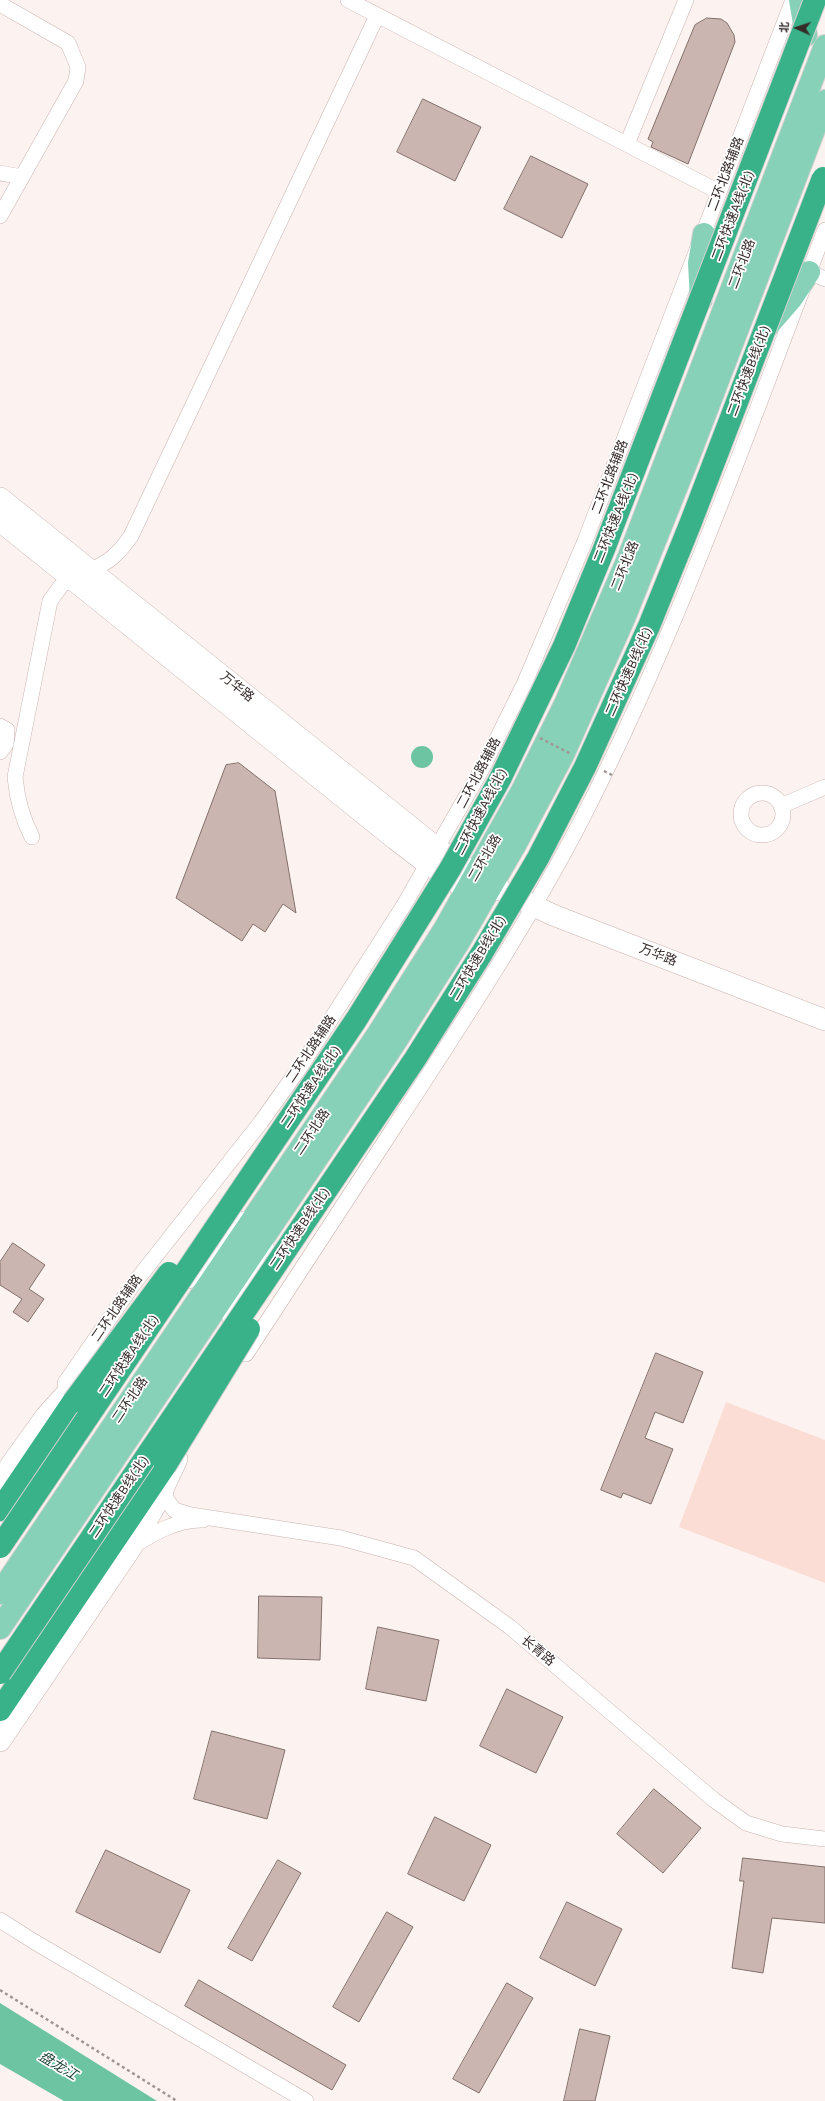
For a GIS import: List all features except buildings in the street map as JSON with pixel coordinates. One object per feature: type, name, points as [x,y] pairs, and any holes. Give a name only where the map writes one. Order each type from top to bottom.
[{"type":"highway","name":"二环快速A线(北)","points":[[0,1547],[356,1020],[422,916],[476,823],[522,735],[564,646],[623,503],[803,3]]},
{"type":"highway","name":"二环快速B线(北)","points":[[0,1673],[415,1059],[486,947],[538,858],[588,760],[649,626],[683,542],[825,172]]},
{"type":"highway","points":[[0,1510],[116,1342],[275,1140]]},
{"type":"highway","points":[[0,1710],[185,1435],[251,1325],[334,1180]]},
{"type":"main road","points":[[803,3],[808,52],[817,95]]},
{"type":"main road","name":"二环北路","points":[[0,1593],[210,1300],[305,1160],[429,990],[479,883],[562,755],[605,664],[654,546],[704,390],[817,95],[825,46]]},
{"type":"main road","points":[[704,234],[699,273],[704,390]]},
{"type":"main road","points":[[704,390],[730,366],[786,306],[817,276]]},
{"type":"main road","name":"二环北路","points":[[0,1628],[210,1300]]},
{"type":"street","points":[[348,0],[719,192]]},
{"type":"street","points":[[626,144],[686,0]]},
{"type":"street","name":"二环北路辅路","points":[[12,1462],[125,1296],[252,1134],[292,1078],[373,955],[433,857],[494,744],[545,637],[609,481],[719,192],[803,3]]},
{"type":"street","points":[[0,4],[68,43],[78,67],[76,81],[0,216]]},
{"type":"street","points":[[32,837],[24,821],[17,797],[15,777],[50,601],[61,586],[72,578],[108,563],[119,553],[131,536],[377,16]]},
{"type":"street","points":[[0,173],[22,177]]},
{"type":"street","points":[[0,1741],[131,1548],[168,1481],[240,1363],[468,1015],[533,907],[580,822],[647,683],[817,276],[825,230]]},
{"type":"street","name":"万华路","points":[[0,498],[91,570],[433,857]]},
{"type":"street","name":"万华路","points":[[0,521],[433,857],[479,883],[533,907],[825,1020]]},
{"type":"street","points":[[0,726],[7,730],[6,744],[0,752]]},
{"type":"street","points":[[781,806],[825,787]]},
{"type":"street","points":[[0,1480],[42,1422],[69,1390],[218,1249],[258,1205],[305,1160]]},
{"type":"street","points":[[222,1520],[174,1510],[165,1497],[168,1481],[251,1276],[279,1221],[305,1160]]},
{"type":"street","points":[[131,1548],[158,1530],[196,1520],[222,1520]]},
{"type":"street","name":"长青路","points":[[222,1520],[341,1538],[414,1558],[510,1627],[714,1800],[746,1823],[782,1834],[825,1839]]},
{"type":"street","points":[[0,1920],[33,1941],[306,2101]]},
{"type":"path","points":[[537,736],[578,757]]},
{"type":"path","points":[[598,768],[612,775]]},
{"type":"path","points":[[0,1990],[176,2101]]},
{"type":"shaded area","points":[[726,1402],[825,1440],[825,1583],[679,1527]]},
{"type":"water","points":[[422,746],[426,747],[432,753],[432,761],[426,767],[422,768],[418,767],[412,761],[411,757],[412,753],[418,747]]},
{"type":"water","name":"盘龙江","points":[[0,2003],[157,2101],[64,2101],[0,2064]]}]
